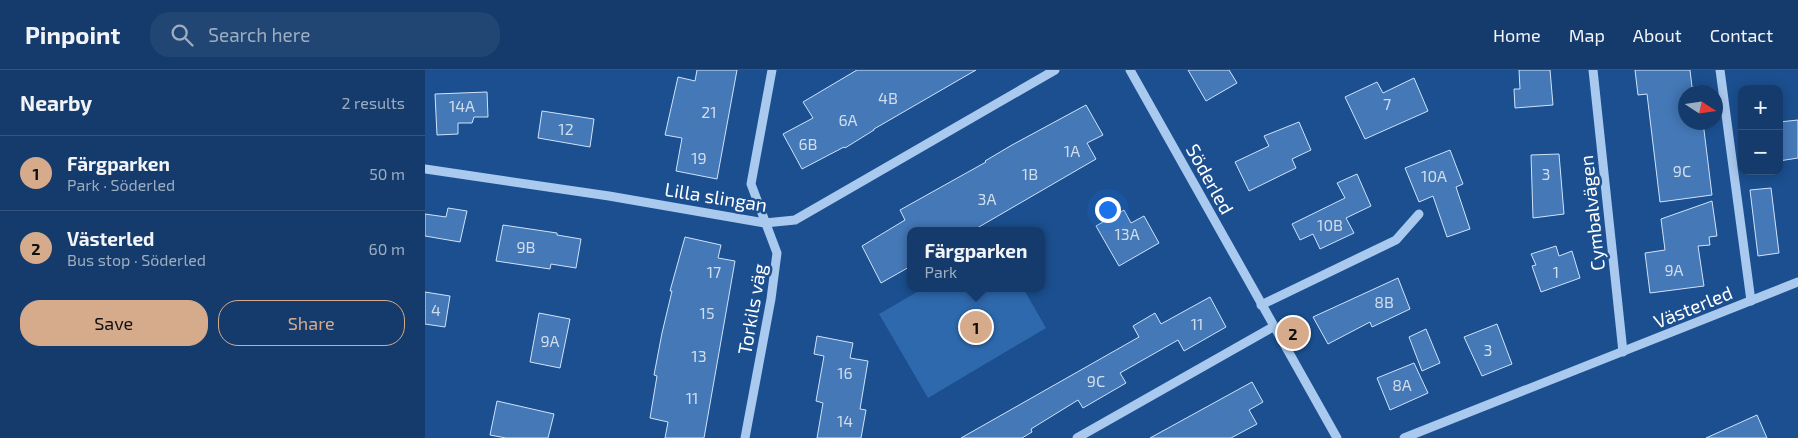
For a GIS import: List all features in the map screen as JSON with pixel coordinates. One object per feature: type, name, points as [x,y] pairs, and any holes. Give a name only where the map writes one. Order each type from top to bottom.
[{"type":"street","name":"Torkils väg","points":[[745,438],[771,299],[777,253],[751,184],[772,70]]},
{"type":"street","name":"Lilla slingan","points":[[425,169],[609,196],[765,223],[795,220],[1055,70]]},
{"type":"street","name":"Söderled","points":[[1130,70],[1337,438]]},
{"type":"street","name":"Cymbalvägen","points":[[1593,70],[1623,352]]},
{"type":"street","points":[[1720,70],[1751,301]]},
{"type":"street","points":[[1261,305],[1397,240],[1419,214]]},
{"type":"street","name":"Västerled","points":[[1404,438],[1798,282]]},
{"type":"street","points":[[1077,438],[1273,327]]},
{"type":"shaded area","points":[[917,292],[1025,292],[1046,328],[928,398],[879,314]]},
{"type":"building","points":[[697,70],[737,70],[717,179],[676,171],[682,138],[665,135],[678,77],[695,81]]},
{"type":"building","points":[[857,70],[976,70],[845,148],[802,169],[783,134],[813,118],[803,102]]},
{"type":"building","points":[[1188,70],[1229,70],[1237,83],[1206,101]]},
{"type":"building","points":[[1519,70],[1550,70],[1553,105],[1515,108],[1514,89],[1520,89]]},
{"type":"building","points":[[1635,70],[1690,70],[1692,85],[1678,85],[1678,130],[1704,130],[1712,195],[1660,202],[1647,94],[1638,95]]},
{"type":"building","points":[[1414,78],[1428,111],[1365,139],[1345,97],[1377,82],[1383,93]]},
{"type":"building","points":[[487,92],[488,117],[474,117],[472,123],[458,123],[458,134],[437,135],[435,94]]},
{"type":"building","points":[[1086,105],[1103,135],[1087,143],[1096,159],[979,227],[907,227],[907,268],[881,283],[862,246],[905,220],[900,210],[986,162],[1012,145]]},
{"type":"building","points":[[542,111],[594,119],[590,147],[538,138]]},
{"type":"building","points":[[1798,120],[1798,158],[1783,160],[1783,122]]},
{"type":"building","points":[[1299,122],[1311,150],[1292,159],[1296,168],[1249,191],[1235,162],[1269,146],[1264,136]]},
{"type":"building","points":[[1450,150],[1463,184],[1456,187],[1470,229],[1447,237],[1433,196],[1419,202],[1405,168]]},
{"type":"building","points":[[1559,154],[1564,214],[1533,218],[1531,155]]},
{"type":"building","points":[[1357,174],[1371,206],[1346,218],[1354,233],[1320,249],[1313,234],[1300,240],[1292,224],[1345,198],[1337,183]]},
{"type":"building","points":[[1771,188],[1779,253],[1758,256],[1750,190]]},
{"type":"building","points":[[1712,201],[1717,236],[1709,237],[1710,245],[1698,246],[1704,286],[1650,293],[1645,253],[1665,250],[1661,219]]},
{"type":"building","points":[[448,208],[467,211],[460,242],[425,236],[425,214],[446,217]]},
{"type":"building","points":[[1124,210],[1131,223],[1144,216],[1159,243],[1119,266],[1096,226]]},
{"type":"building","points":[[503,225],[557,233],[557,235],[581,239],[576,268],[551,264],[550,269],[496,261]]},
{"type":"building","points":[[685,237],[721,245],[718,258],[735,261],[704,438],[665,438],[668,422],[650,418],[657,376],[654,375],[672,291],[670,291]]},
{"type":"building","points":[[1556,246],[1559,256],[1572,251],[1580,278],[1541,292],[1532,266],[1536,265],[1531,254]]},
{"type":"building","points":[[1398,278],[1410,309],[1372,327],[1370,322],[1328,344],[1313,317]]},
{"type":"building","points":[[425,292],[450,296],[445,327],[425,324]]},
{"type":"building","points":[[1210,297],[1226,327],[1184,351],[1178,340],[1120,373],[1126,383],[1083,408],[1078,400],[1031,429],[1032,432],[1022,438],[961,438],[1139,337],[1133,326],[1155,313],[1161,324]]},
{"type":"building","points":[[539,313],[570,319],[560,368],[530,362]]},
{"type":"building","points":[[1497,324],[1512,364],[1482,376],[1464,337]]},
{"type":"building","points":[[1426,329],[1440,363],[1422,371],[1409,337]]},
{"type":"building","points":[[817,336],[853,343],[850,358],[868,361],[860,409],[866,410],[861,438],[817,438],[823,403],[816,401],[824,356],[814,354]]},
{"type":"building","points":[[1414,363],[1428,393],[1390,410],[1377,378]]},
{"type":"building","points":[[1252,382],[1263,402],[1249,410],[1257,424],[1231,438],[1150,438]]},
{"type":"building","points":[[497,401],[554,414],[548,438],[506,438],[490,435]]},
{"type":"building","points":[[1757,415],[1767,438],[1706,438]]},
{"type":"place","name":"Färgparken","points":[[976,327]]},
{"type":"place","name":"Västerled","points":[[1293,333]]}]
